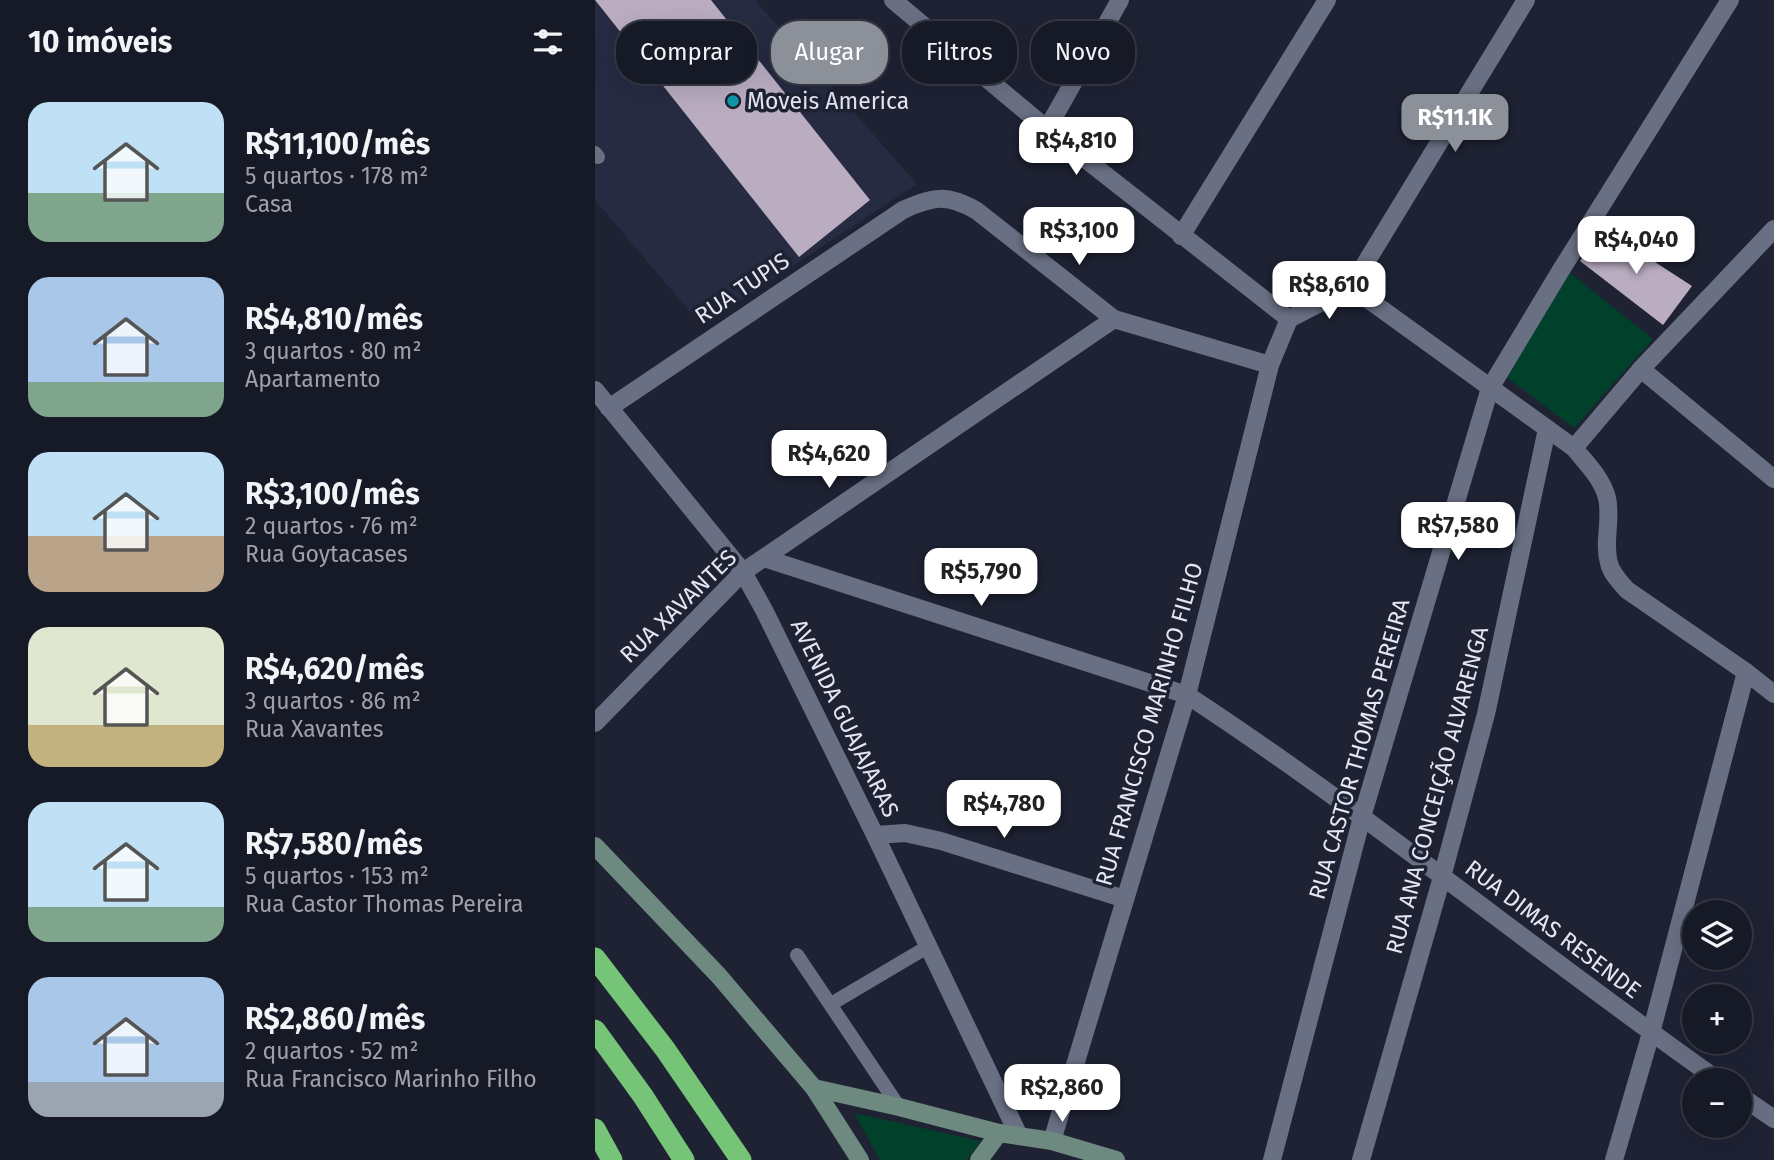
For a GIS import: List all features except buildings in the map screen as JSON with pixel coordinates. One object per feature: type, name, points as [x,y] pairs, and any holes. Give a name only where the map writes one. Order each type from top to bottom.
[{"type":"highway","points":[[595,958],[665,1049],[741,1160]]},
{"type":"highway","points":[[595,1030],[643,1096],[684,1160]]},
{"type":"highway","points":[[595,1129],[612,1160]]},
{"type":"main road","points":[[595,846],[719,976],[814,1088],[860,1160]]},
{"type":"main road","points":[[814,1088],[999,1133],[1052,1141],[1116,1160]]},
{"type":"main road","points":[[979,1160],[999,1133]]},
{"type":"street","points":[[893,0],[1047,129],[1289,319],[1351,287],[1526,0]]},
{"type":"street","points":[[1047,129],[1120,0]]},
{"type":"street","points":[[1181,236],[1327,0]]},
{"type":"street","name":"RUA CASTOR THOMAS PEREIRA","points":[[1272,1160],[1362,817],[1490,388],[1730,0]]},
{"type":"street","name":"RUA TUPIS","points":[[609,408],[904,210],[933,198],[949,198],[977,211],[1114,319]]},
{"type":"street","points":[[1574,448],[1640,369],[1774,229]]},
{"type":"street","points":[[1351,287],[1574,448],[1598,478],[1607,498],[1609,565],[1616,578],[1627,590],[1774,694]]},
{"type":"street","points":[[1114,319],[1270,365]]},
{"type":"street","name":"RUA XAVANTES","points":[[595,723],[743,572],[1114,319]]},
{"type":"street","name":"RUA FRANCISCO MARINHO FILHO","points":[[1052,1141],[1187,695],[1270,365],[1289,319]]},
{"type":"street","points":[[1640,369],[1774,479]]},
{"type":"street","name":"AVENIDA GUAJAJARAS","points":[[595,390],[743,572],[875,835],[1019,1136]]},
{"type":"street","name":"RUA ANA CONCEIÇÃO ALVARENGA","points":[[1361,1160],[1486,714],[1547,429]]},
{"type":"street","name":"RUA DIMAS RESENDE","points":[[764,558],[1187,695],[1362,817],[1701,1068]]},
{"type":"street","points":[[1614,1160],[1651,1033],[1746,672]]},
{"type":"street","points":[[875,835],[905,833],[941,841],[1125,899]]},
{"type":"street","points":[[1752,1104],[1774,1119]]},
{"type":"lane","points":[[831,1004],[929,946]]},
{"type":"lane","points":[[797,955],[899,1107]]},
{"type":"shaded area","points":[[595,0],[755,0],[773,21],[771,21],[771,84],[829,84],[917,184],[702,326],[595,200]]},
{"type":"green space","points":[[1569,272],[1653,339],[1574,428],[1505,376]]},
{"type":"green space","points":[[854,1113],[981,1141],[967,1160],[880,1160]]},
{"type":"place","name":"Moveis America","points":[[733,101]]}]
